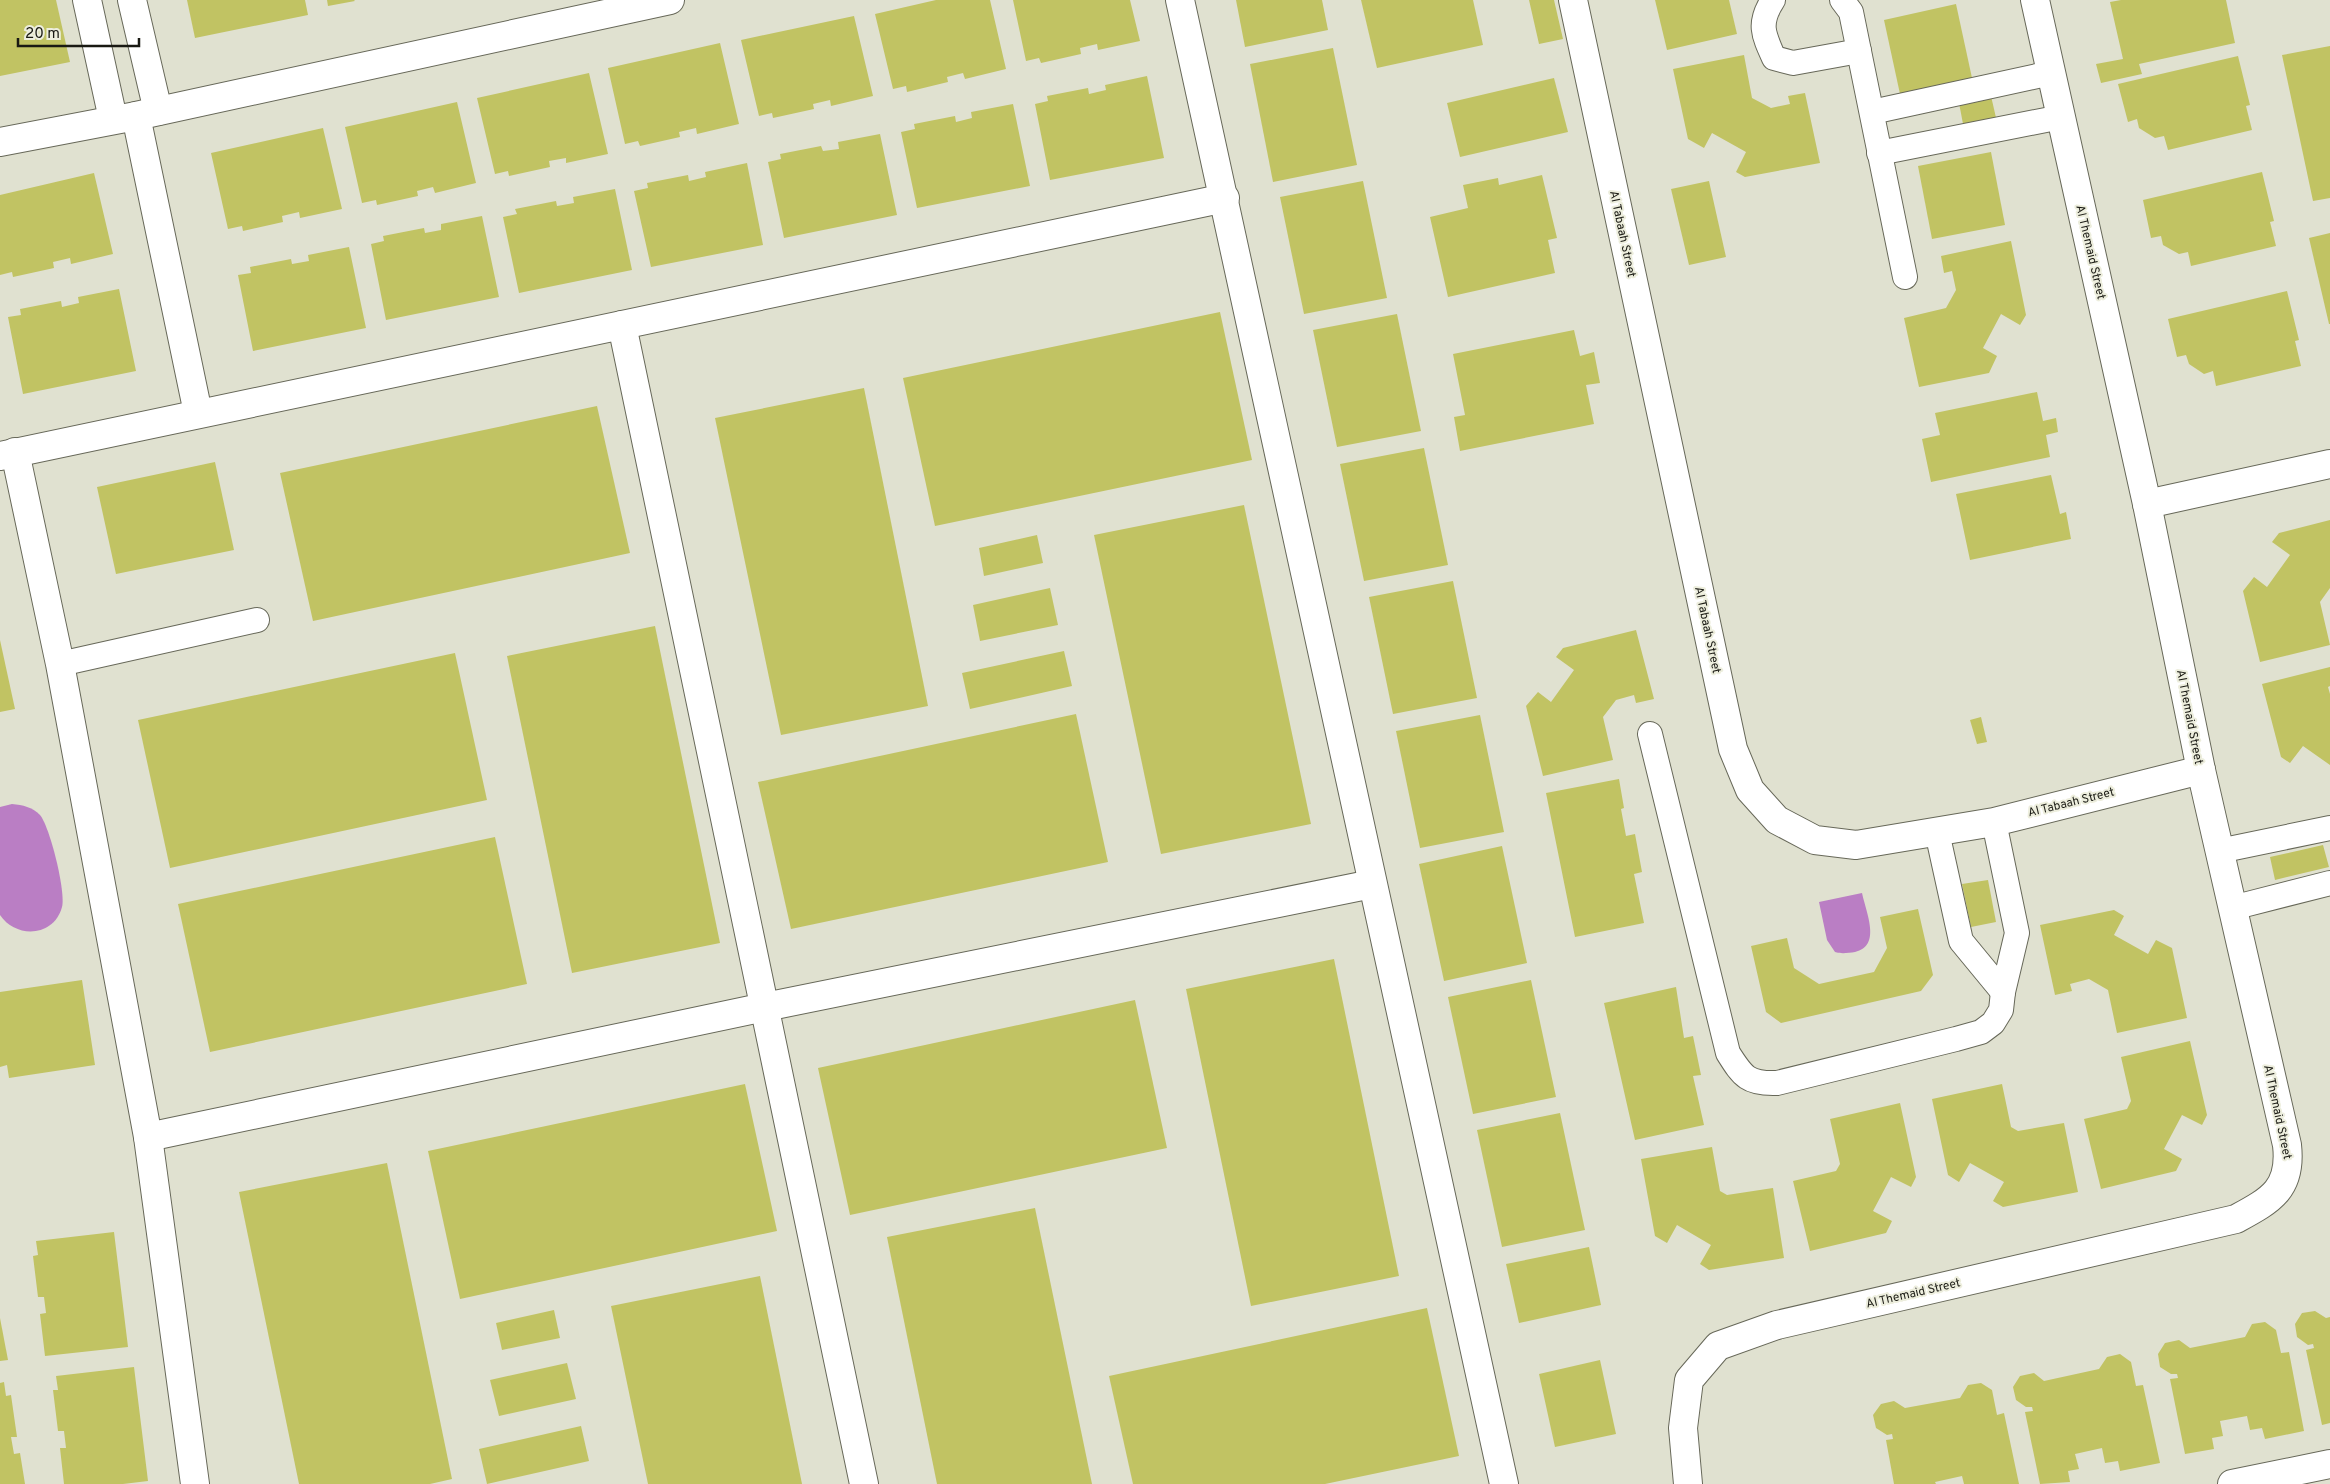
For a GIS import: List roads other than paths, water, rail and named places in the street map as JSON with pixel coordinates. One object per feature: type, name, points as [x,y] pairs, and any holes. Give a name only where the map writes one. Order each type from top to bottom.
[{"type":"street","points":[[88,0],[136,115]]},
{"type":"street","points":[[132,0],[136,115],[198,413]]},
{"type":"street","points":[[0,142],[136,115],[670,0]]},
{"type":"street","points":[[1180,0],[1225,198],[1372,884],[1504,1484]]},
{"type":"street","name":"Al Tabaah Street","points":[[1573,0],[1734,749],[1750,790],[1777,820],[1815,840],[1856,845],[1994,822],[2201,770]]},
{"type":"street","name":"Al Themaid Street","points":[[1688,1484],[1683,1428],[1689,1380],[1718,1346],[1777,1325],[2236,1219],[2264,1203],[2285,1180],[2289,1164],[2287,1145],[2201,770],[2147,504],[2035,0]]},
{"type":"street","points":[[195,1484],[148,1137],[60,664],[8,454],[1225,198]]},
{"type":"street","points":[[622,325],[864,1484]]},
{"type":"street","points":[[2147,504],[2330,464]]},
{"type":"street","points":[[148,1137],[765,1007],[1372,884]]},
{"type":"street","points":[[2232,1484],[2330,1464]]},
{"type":"lane","points":[[1773,0],[1764,14],[1764,38],[1774,58],[1793,63],[1860,51]]},
{"type":"lane","points":[[1842,0],[1851,12],[1860,51],[1905,278]]},
{"type":"lane","points":[[1872,112],[2051,73]]},
{"type":"lane","points":[[1880,153],[2061,117]]},
{"type":"lane","points":[[60,664],[257,620]]},
{"type":"lane","points":[[1650,734],[1728,1053],[1740,1072],[1748,1079],[1762,1083],[1777,1083],[1980,1032],[1993,1023],[2001,1010],[2003,992],[2017,933],[1994,822]]},
{"type":"lane","points":[[2219,851],[2330,828]]},
{"type":"lane","points":[[1937,832],[1961,941],[2003,992]]},
{"type":"lane","points":[[2232,908],[2330,883]]}]
